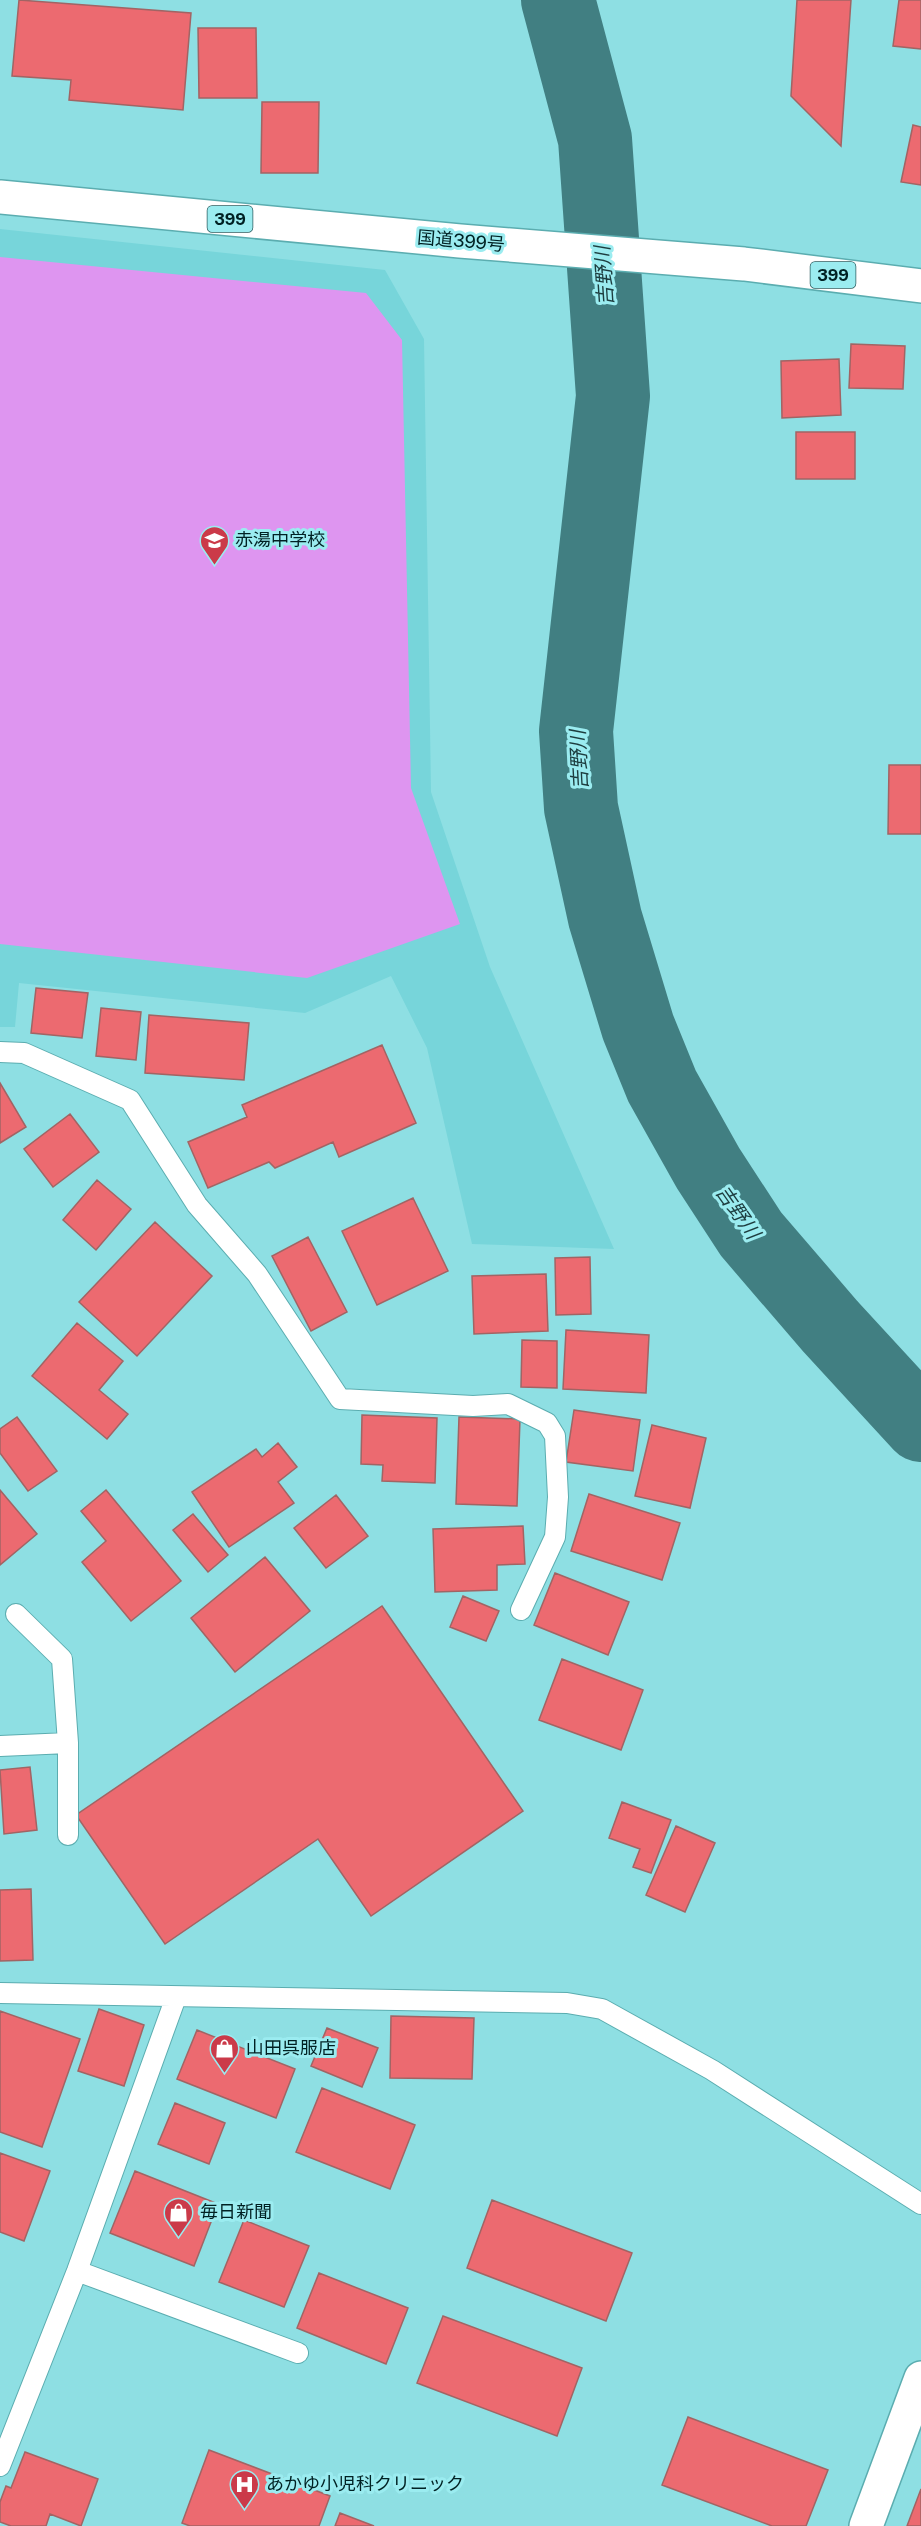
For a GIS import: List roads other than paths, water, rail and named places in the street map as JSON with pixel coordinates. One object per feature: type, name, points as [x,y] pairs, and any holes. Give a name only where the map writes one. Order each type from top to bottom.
[{"type":"main road","name":"国道399号","points":[[0,197],[460,241],[744,264],[921,286]]},
{"type":"main road","points":[[866,2526],[921,2378]]},
{"type":"lane","points":[[0,1052],[24,1053],[130,1100],[197,1205],[257,1274],[340,1399],[473,1406],[508,1404],[547,1423],[555,1436],[558,1497],[555,1537],[521,1610]]},
{"type":"lane","points":[[16,1614],[62,1659],[68,1743],[68,1835]]},
{"type":"lane","points":[[0,1746],[68,1743]]},
{"type":"lane","points":[[0,1993],[567,2003],[602,2009],[712,2070],[921,2204]]},
{"type":"lane","points":[[0,2466],[77,2271],[176,1997]]},
{"type":"lane","points":[[77,2271],[298,2354]]},
{"type":"waterway","name":"吉野川","points":[[558,0],[595,139],[613,396],[576,731],[581,808],[605,918],[638,1027],[662,1086],[708,1168],[751,1234],[830,1326],[921,1425]]},
{"type":"place","name":"赤湯中学校","points":[[214,566]]},
{"type":"place","name":"山田呉服店","points":[[225,2074]]},
{"type":"place","name":"毎日新聞","points":[[179,2238]]},
{"type":"place","name":"あかゆ小児科クリニック","points":[[245,2510]]}]
